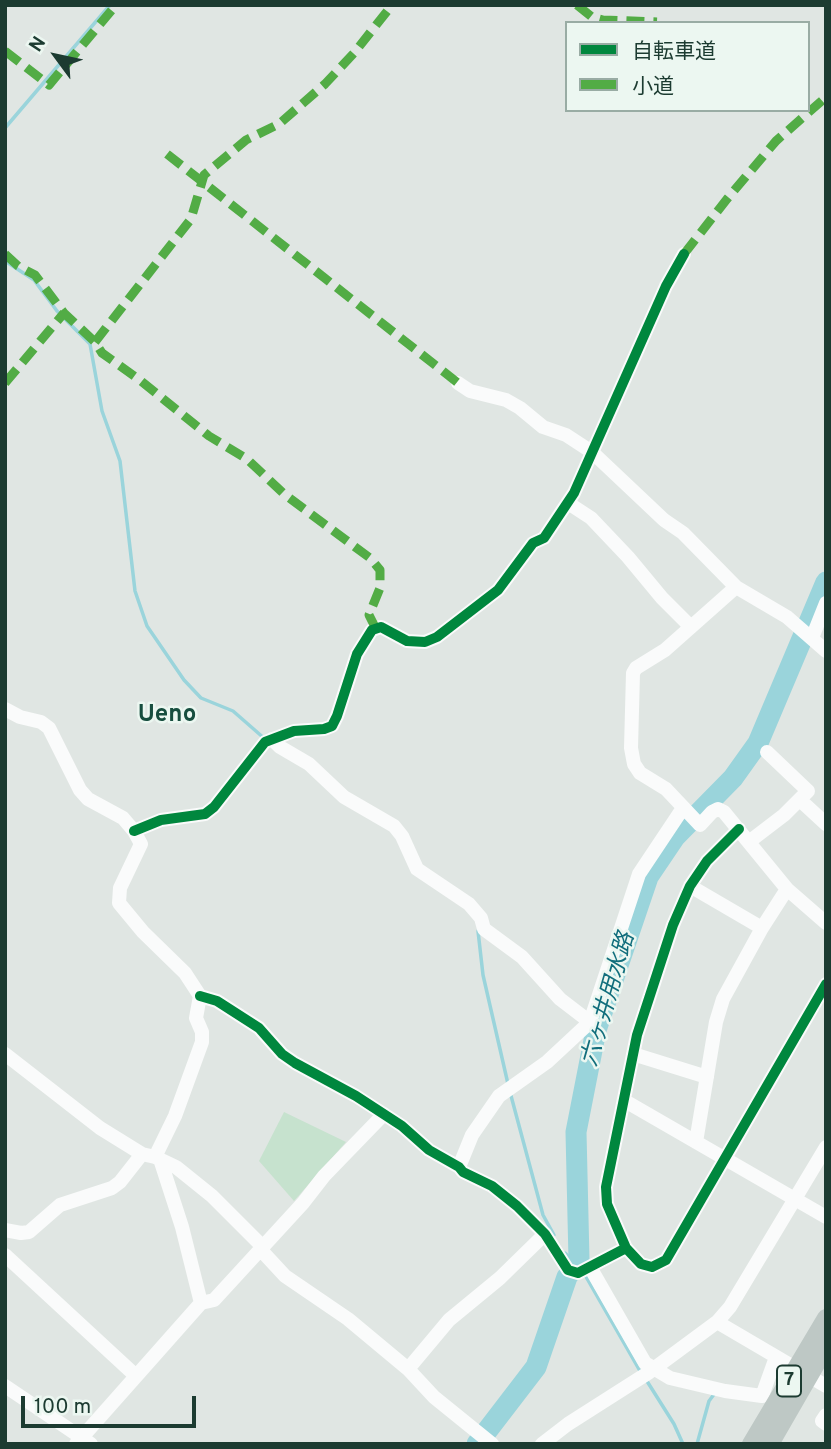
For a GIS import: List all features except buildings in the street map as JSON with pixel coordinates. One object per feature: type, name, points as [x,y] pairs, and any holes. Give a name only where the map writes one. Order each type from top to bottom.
[{"type":"main road","name":"7","points":[[769,1444],[826,1318]]},
{"type":"main road","name":"7","points":[[751,1444],[803,1373],[826,1347]]},
{"type":"street","points":[[134,831],[160,820],[205,814],[214,807],[260,746],[294,731],[331,726],[337,716],[357,654],[372,630],[381,627],[407,641],[417,643],[437,637],[498,590],[533,543],[544,538],[568,503],[666,286],[684,254]]},
{"type":"street","points":[[458,383],[470,391],[506,400],[543,427],[566,435],[592,452],[664,520],[683,533],[736,587],[788,617],[826,651]]},
{"type":"street","points":[[568,503],[591,518],[691,627]]},
{"type":"street","points":[[736,587],[665,650],[636,668],[633,673],[631,748],[634,764],[640,773],[666,789],[700,825],[712,811],[718,809],[724,812],[787,889],[826,923]]},
{"type":"street","points":[[807,634],[826,603]]},
{"type":"street","points":[[5,709],[20,717],[41,722],[49,728],[80,790],[89,799],[122,818],[134,831],[141,844],[120,888],[119,902],[143,932],[185,973],[200,996],[216,1002],[259,1028],[282,1054],[295,1063],[384,1114],[429,1150],[463,1172],[492,1186],[517,1206],[580,1270],[645,1363],[646,1374]]},
{"type":"street","points":[[269,740],[309,764],[344,797],[394,827],[402,836],[416,869],[469,904],[481,918],[484,929],[522,957],[560,999],[590,1022]]},
{"type":"street","points":[[750,841],[784,816],[808,792],[767,751]]},
{"type":"street","points":[[800,800],[826,824]]},
{"type":"street","points":[[459,1167],[472,1135],[510,1087],[547,1062],[590,1022],[639,874],[689,814]]},
{"type":"street","points":[[739,830],[707,862],[690,886],[673,925],[634,1054],[606,1187],[607,1204],[626,1248],[641,1264],[652,1267],[666,1260],[826,984]]},
{"type":"street","points":[[690,886],[762,928]]},
{"type":"street","points":[[696,1142],[723,999],[787,889]]},
{"type":"street","points":[[5,1230],[29,1232],[60,1205],[112,1188],[152,1157],[175,1116],[202,1042],[202,1032],[196,1018],[200,996]]},
{"type":"street","points":[[5,1054],[100,1128],[176,1167],[212,1196],[285,1276],[348,1318],[408,1368],[433,1397],[484,1437],[468,1444]]},
{"type":"street","points":[[634,1054],[707,1077]]},
{"type":"street","points":[[625,1101],[826,1217]]},
{"type":"street","points":[[5,1386],[83,1442],[136,1376],[201,1303],[214,1300],[303,1203],[324,1176],[384,1114]]},
{"type":"street","points":[[542,1444],[717,1322],[730,1307],[826,1147]]},
{"type":"street","points":[[152,1157],[182,1227],[201,1303]]},
{"type":"street","points":[[408,1368],[449,1320],[500,1278],[545,1234]]},
{"type":"street","points":[[580,1270],[626,1248]]},
{"type":"street","points":[[5,1255],[136,1376]]},
{"type":"street","points":[[717,1322],[826,1386]]},
{"type":"street","points":[[646,1374],[762,1396],[776,1357]]},
{"type":"street","points":[[826,1415],[822,1421],[826,1424]]},
{"type":"green space","points":[[284,1112],[346,1142],[294,1201],[259,1161]]},
{"type":"waterway","points":[[5,128],[110,5]]},
{"type":"waterway","points":[[5,261],[34,280],[57,311],[90,344],[102,411],[120,461],[135,591],[147,626],[184,680],[201,698],[233,711],[265,739]]},
{"type":"waterway","name":"六ヶ井用水路","points":[[477,1444],[536,1367],[567,1277],[579,1260],[576,1132],[596,1030],[648,877],[675,837],[733,778],[758,743],[826,582]]},
{"type":"waterway","points":[[478,931],[483,975],[508,1084]]},
{"type":"waterway","points":[[510,1092],[543,1215],[554,1235]]},
{"type":"waterway","points":[[565,1253],[576,1264]]},
{"type":"waterway","points":[[585,1275],[640,1371]]},
{"type":"waterway","points":[[645,1378],[674,1424],[683,1444]]},
{"type":"waterway","points":[[697,1444],[709,1401],[715,1393]]},
{"type":"marked path","points":[[5,51],[49,85],[116,5]]},
{"type":"marked path","points":[[95,342],[191,219],[204,175],[246,140],[279,124],[325,84],[392,5]]},
{"type":"marked path","points":[[577,5],[592,17],[630,21]]},
{"type":"marked path","points":[[810,111],[826,97]]},
{"type":"marked path","points":[[684,254],[776,141],[809,112]]},
{"type":"marked path","points":[[167,154],[458,383]]},
{"type":"marked path","points":[[5,254],[18,266],[35,275],[64,313],[95,342],[102,353],[209,436],[247,459],[284,494],[370,558],[380,570],[380,588],[369,615],[376,629]]},
{"type":"marked path","points":[[5,383],[64,313]]},
{"type":"cycle path","points":[[134,831],[161,820],[205,814],[214,807],[265,742],[294,731],[332,726],[357,654],[372,630],[381,627],[407,641],[425,642],[437,637],[498,590],[533,543],[544,538],[574,493],[666,286],[684,254]]},
{"type":"cycle path","points":[[739,829],[707,861],[690,886],[673,925],[637,1035],[606,1187],[607,1204],[626,1248],[641,1264],[652,1267],[666,1260],[826,984]]},
{"type":"cycle path","points":[[200,996],[217,1001],[259,1028],[282,1054],[295,1063],[356,1096],[402,1126],[429,1150],[463,1172],[492,1186],[545,1234],[568,1270],[578,1273],[626,1248]]},
{"type":"district","name":"Ueno","points":[[167,716]]}]
